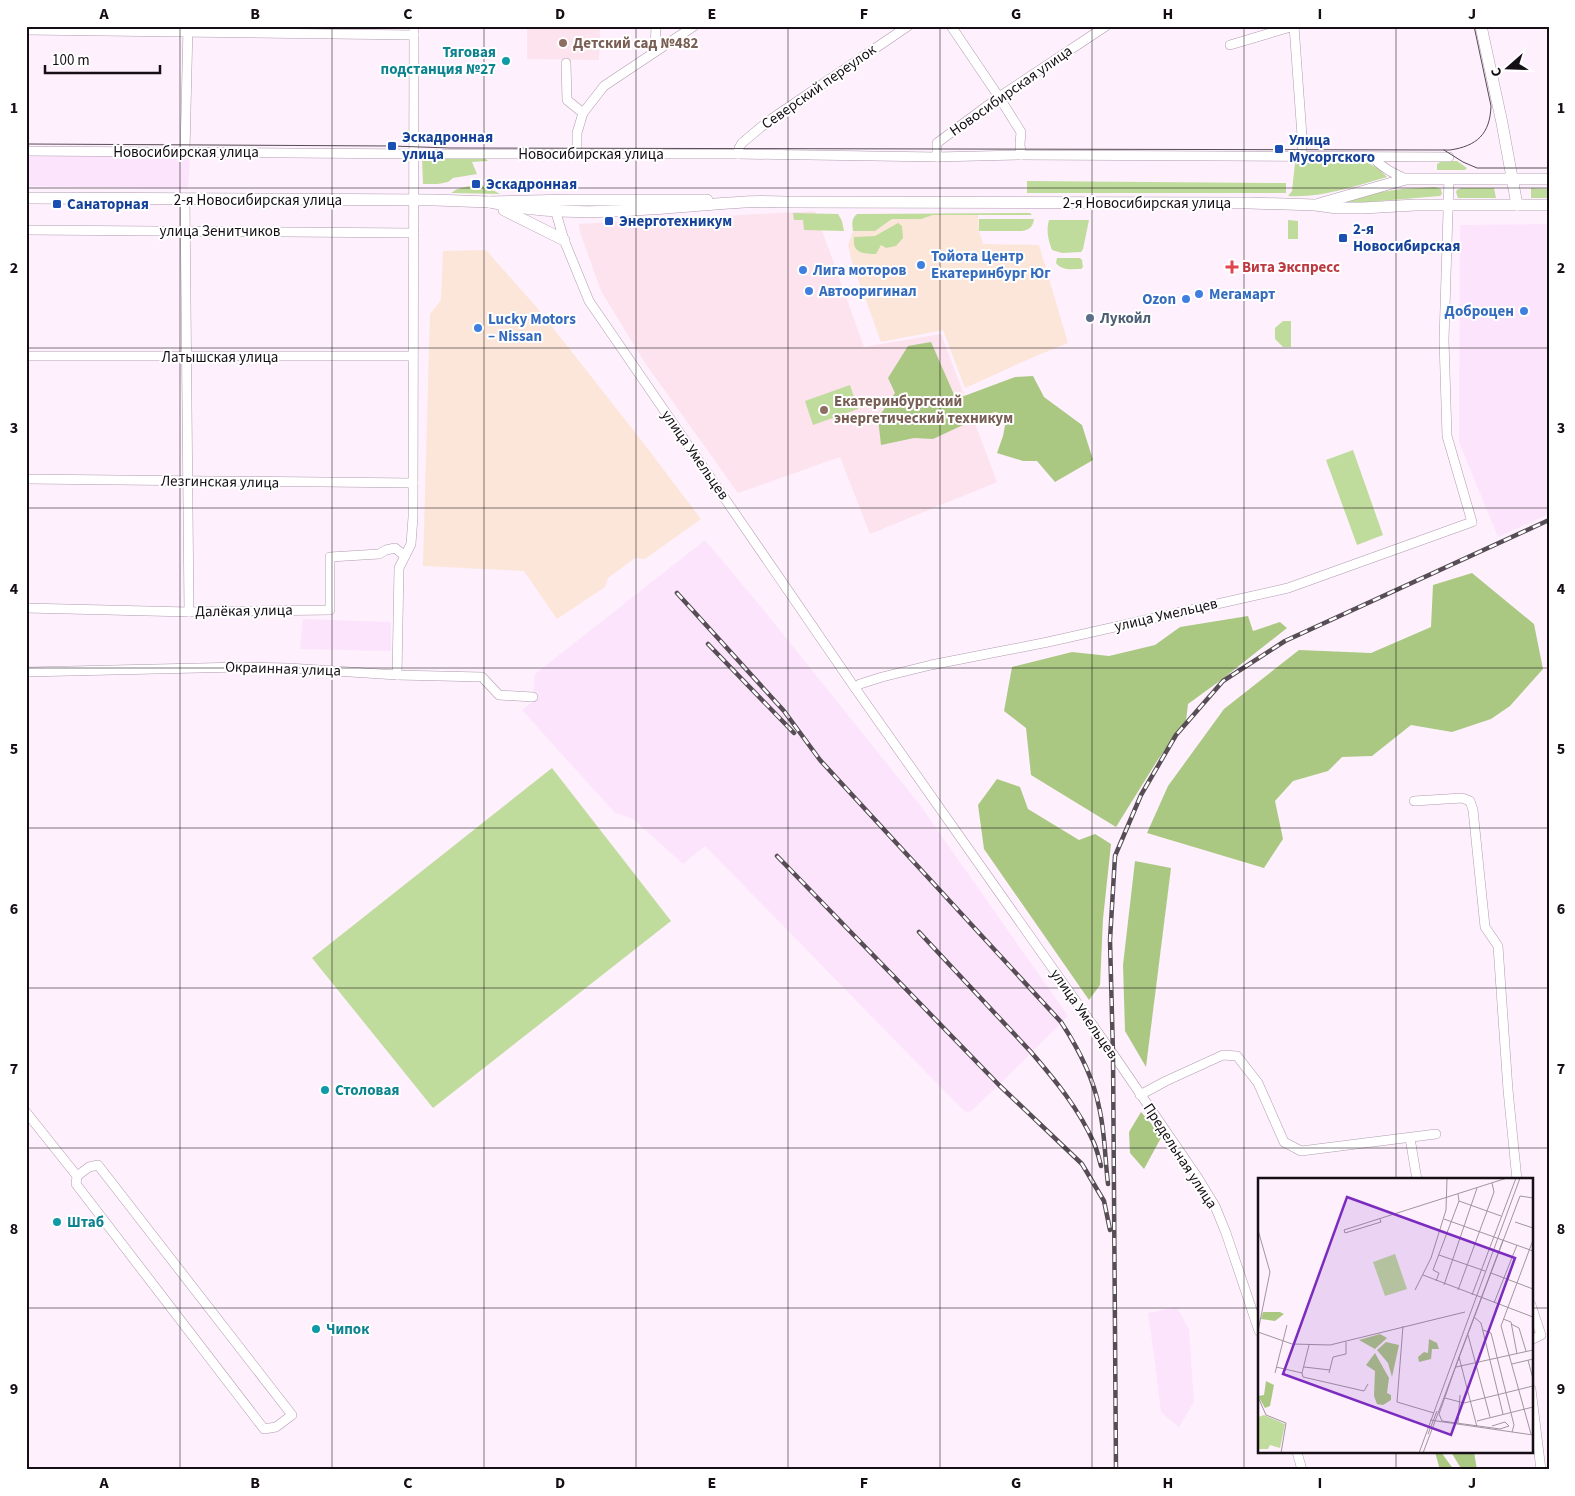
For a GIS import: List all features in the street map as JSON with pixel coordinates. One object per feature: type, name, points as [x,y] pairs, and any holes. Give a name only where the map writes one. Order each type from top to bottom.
[{"type":"main road","points":[[1481,26],[1517,205]]},
{"type":"main road","points":[[1315,205],[1406,179],[1549,178]]},
{"type":"main road","name":"2-я Новосибирская улица","points":[[26,198],[489,202],[701,199],[745,202],[1098,202],[1315,205],[1345,208],[1415,204],[1549,205]]},
{"type":"main road","points":[[489,202],[564,240]]},
{"type":"main road","name":"2-я Новосибирская улица","points":[[489,202],[516,208],[555,212],[639,210],[745,202]]},
{"type":"street","points":[[655,52],[656,26]]},
{"type":"street","points":[[577,154],[577,133],[583,113],[604,86],[694,26]]},
{"type":"street","name":"Северский переулок","points":[[738,154],[739,148],[767,122],[908,26]]},
{"type":"street","points":[[951,26],[1021,132],[1021,155]]},
{"type":"street","name":"Новосибирская улица","points":[[26,151],[738,154],[937,157],[937,143],[999,97],[1106,26]]},
{"type":"street","points":[[1230,45],[1294,26],[1302,156]]},
{"type":"street","points":[[185,151],[188,29]]},
{"type":"street","points":[[26,30],[414,30],[413,517],[411,544],[399,568],[397,675]]},
{"type":"street","points":[[566,63],[566,100],[583,113]]},
{"type":"street","points":[[937,157],[1021,155],[1449,157]]},
{"type":"street","points":[[1373,157],[1379,165],[1406,179]]},
{"type":"street","points":[[1449,179],[1449,205]]},
{"type":"street","points":[[185,200],[189,612]]},
{"type":"street","name":"улица Умельцев","points":[[553,200],[564,240],[589,301],[855,688],[1096,1029],[1140,1095]]},
{"type":"street","name":"улица Умельцев","points":[[855,688],[860,684],[882,677],[931,665],[1048,642],[1288,588],[1472,522],[1447,436],[1444,340],[1447,211],[1449,205]]},
{"type":"street","name":"улица Зенитчиков","points":[[26,230],[414,233]]},
{"type":"street","name":"Латышская улица","points":[[26,356],[413,356]]},
{"type":"street","name":"Лезгинская улица","points":[[26,479],[413,484]]},
{"type":"street","name":"Далёкая улица","points":[[26,608],[189,612],[330,610],[330,557],[379,554],[395,548],[405,556]]},
{"type":"street","name":"Окраинная улица","points":[[26,672],[242,667],[397,675],[482,677],[499,695],[533,697]]},
{"type":"street","points":[[1414,801],[1462,798],[1470,801],[1473,810],[1485,928],[1498,946],[1508,1090],[1517,1178]]},
{"type":"street","points":[[1140,1095],[1223,1055],[1237,1056],[1258,1083],[1284,1142],[1301,1152],[1436,1134]]},
{"type":"street","name":"Предельная улица","points":[[1140,1095],[1198,1178],[1215,1206],[1258,1328]]},
{"type":"street","points":[[26,1112],[77,1176],[76,1184],[264,1429],[276,1428],[292,1415],[98,1165],[89,1167],[77,1176]]},
{"type":"street","points":[[1410,1138],[1417,1178]]},
{"type":"street","points":[[1532,1307],[1541,1335],[1532,1340]]},
{"type":"street","points":[[1532,1397],[1541,1470]]},
{"type":"street","points":[[1298,1454],[1302,1470]]},
{"type":"shaded area","name":"Детский сад №482","points":[[527,26],[600,26],[599,60],[527,59]]},
{"type":"shaded area","points":[[26,155],[190,158],[188,189],[26,186]]},
{"type":"shaded area","name":"Екатеринбургский энергетический техникум","points":[[815,211],[864,347],[941,334],[997,482],[870,534],[840,457],[738,493],[645,363],[601,291],[580,232],[579,224]]},
{"type":"shaded area","points":[[933,215],[978,215],[979,231],[983,244],[1039,245],[1068,343],[965,388],[943,330],[881,342],[852,262],[848,245],[853,231],[875,231],[892,219],[921,219]]},
{"type":"shaded area","points":[[1549,224],[1549,514],[1498,537],[1459,442],[1460,225]]},
{"type":"shaded area","points":[[486,250],[539,310],[701,519],[645,559],[635,558],[608,578],[605,587],[557,619],[524,571],[423,566],[430,314],[441,300],[443,251]]},
{"type":"shaded area","points":[[705,540],[920,805],[1068,1016],[970,1112],[964,1111],[705,846],[683,864],[633,819],[615,813],[522,710],[532,702],[535,674]]},
{"type":"shaded area","points":[[303,619],[391,622],[391,651],[300,649]]},
{"type":"shaded area","points":[[1177,1307],[1189,1330],[1194,1402],[1179,1427],[1161,1412],[1148,1313]]},
{"type":"green space","points":[[422,158],[486,159],[488,161],[472,162],[477,174],[453,178],[448,182],[438,184],[423,184]]},
{"type":"green space","points":[[1442,161],[1457,161],[1467,168],[1465,170],[1437,170],[1437,164]]},
{"type":"green space","points":[[1295,163],[1368,163],[1378,168],[1387,177],[1326,193],[1288,196],[1292,191]]},
{"type":"green space","points":[[1027,181],[1286,183],[1286,193],[1027,193]]},
{"type":"green space","points":[[478,185],[485,186],[500,194],[451,193],[460,188]]},
{"type":"green space","points":[[1435,187],[1441,189],[1442,194],[1440,196],[1331,205],[1381,192]]},
{"type":"green space","points":[[1461,188],[1494,188],[1496,198],[1458,198],[1456,192]]},
{"type":"green space","points":[[1531,188],[1549,189],[1549,198],[1531,198]]},
{"type":"green space","points":[[793,213],[838,214],[844,231],[804,230],[803,220],[794,220]]},
{"type":"green space","points":[[1030,213],[1032,215],[933,215],[921,219],[892,219],[875,231],[853,231],[852,226],[857,214]]},
{"type":"green space","points":[[979,219],[1034,219],[1032,226],[1024,231],[979,231]]},
{"type":"green space","points":[[1049,220],[1089,220],[1081,252],[1062,253],[1052,250],[1048,235]]},
{"type":"green space","points":[[1288,220],[1298,221],[1298,239],[1288,239]]},
{"type":"green space","points":[[898,223],[902,226],[903,238],[896,246],[886,248],[881,245],[876,254],[867,254],[859,252],[855,246],[854,237],[875,236]]},
{"type":"green space","points":[[1057,258],[1080,258],[1083,267],[1081,269],[1071,269],[1058,266],[1056,263]]},
{"type":"green space","points":[[1283,321],[1291,321],[1291,347],[1283,347],[1275,339],[1275,328]]},
{"type":"green space","points":[[931,342],[956,399],[1015,377],[1033,376],[1044,397],[1082,425],[1093,460],[1055,482],[1037,461],[1023,461],[997,453],[1007,415],[995,412],[933,439],[914,438],[881,445],[878,418],[895,393],[888,378],[908,346]]},
{"type":"green space","points":[[850,385],[858,409],[813,425],[805,401]]},
{"type":"green space","points":[[1353,450],[1383,535],[1357,545],[1326,460]]},
{"type":"green space","points":[[1472,573],[1534,624],[1543,669],[1510,706],[1491,719],[1452,732],[1411,725],[1372,756],[1342,757],[1328,771],[1293,781],[1275,801],[1283,839],[1264,868],[1147,833],[1168,786],[1224,709],[1299,650],[1371,653],[1431,627],[1433,585]]},
{"type":"green space","points":[[1248,616],[1253,631],[1280,622],[1287,628],[1188,704],[1186,721],[1157,761],[1116,827],[1031,775],[1026,728],[1004,711],[1012,667],[1072,652],[1109,656],[1155,645],[1180,627]]},
{"type":"green space","points":[[552,768],[671,921],[433,1108],[312,958]]},
{"type":"green space","points":[[997,779],[1020,787],[1028,809],[1079,840],[1095,834],[1111,844],[1103,919],[1100,985],[1089,1000],[984,849],[978,805]]},
{"type":"green space","points":[[1135,861],[1171,868],[1146,1067],[1125,1031],[1123,965]]},
{"type":"green space","points":[[1141,1112],[1162,1136],[1144,1169],[1130,1153],[1129,1132]]},
{"type":"green space","points":[[1436,1454],[1442,1454],[1454,1470],[1440,1470]]},
{"type":"green space","points":[[1452,1454],[1474,1454],[1477,1470],[1462,1470]]},
{"type":"tram line","points":[[26,144],[450,148],[1450,150],[1475,142],[1485,131],[1490,116],[1491,106],[1474,26]]},
{"type":"tram line","points":[[1444,150],[1477,168],[1549,168]]},
{"type":"railway","points":[[1116,1470],[1113,1054],[1110,940],[1115,856],[1141,795],[1176,735],[1223,681],[1285,641],[1549,520]]},
{"type":"railway","points":[[677,593],[784,711],[820,760],[1061,1022],[1084,1063],[1093,1084],[1103,1126],[1108,1184]]},
{"type":"railway","points":[[708,644],[794,733]]},
{"type":"railway","points":[[777,856],[999,1085],[1082,1164],[1104,1201],[1110,1230]]},
{"type":"railway","points":[[919,932],[1031,1052],[1058,1084],[1088,1130],[1101,1166]]},
{"type":"place","name":"Детский сад №482","points":[[563,43]]},
{"type":"place","name":"Тяговая подстанция №27","points":[[506,61]]},
{"type":"place","name":"Эскадронная улица","points":[[392,146]]},
{"type":"place","name":"Улица Мусоргского","points":[[1279,149]]},
{"type":"place","name":"Эскадронная","points":[[476,184]]},
{"type":"place","name":"Санаторная","points":[[57,204]]},
{"type":"place","name":"Энерготехникум","points":[[609,221]]},
{"type":"place","name":"2-я Новосибирская","points":[[1343,238]]},
{"type":"place","name":"Тойота Центр Екатеринбург Юг","points":[[921,265]]},
{"type":"place","name":"Вита Экспресс","points":[[1232,267]]},
{"type":"place","name":"Лига моторов","points":[[803,270]]},
{"type":"place","name":"Автооригинал","points":[[809,291]]},
{"type":"place","name":"Мегамарт","points":[[1199,294]]},
{"type":"place","name":"Ozon","points":[[1186,299]]},
{"type":"place","name":"Доброцен","points":[[1524,311]]},
{"type":"place","name":"Лукойл","points":[[1090,318]]},
{"type":"place","name":"Lucky Motors – Nissan","points":[[478,328]]},
{"type":"place","name":"Екатеринбургский энергетический техникум","points":[[824,410]]},
{"type":"place","name":"Столовая","points":[[325,1090]]},
{"type":"place","name":"Штаб","points":[[57,1222]]},
{"type":"place","name":"Чипок","points":[[316,1329]]}]
